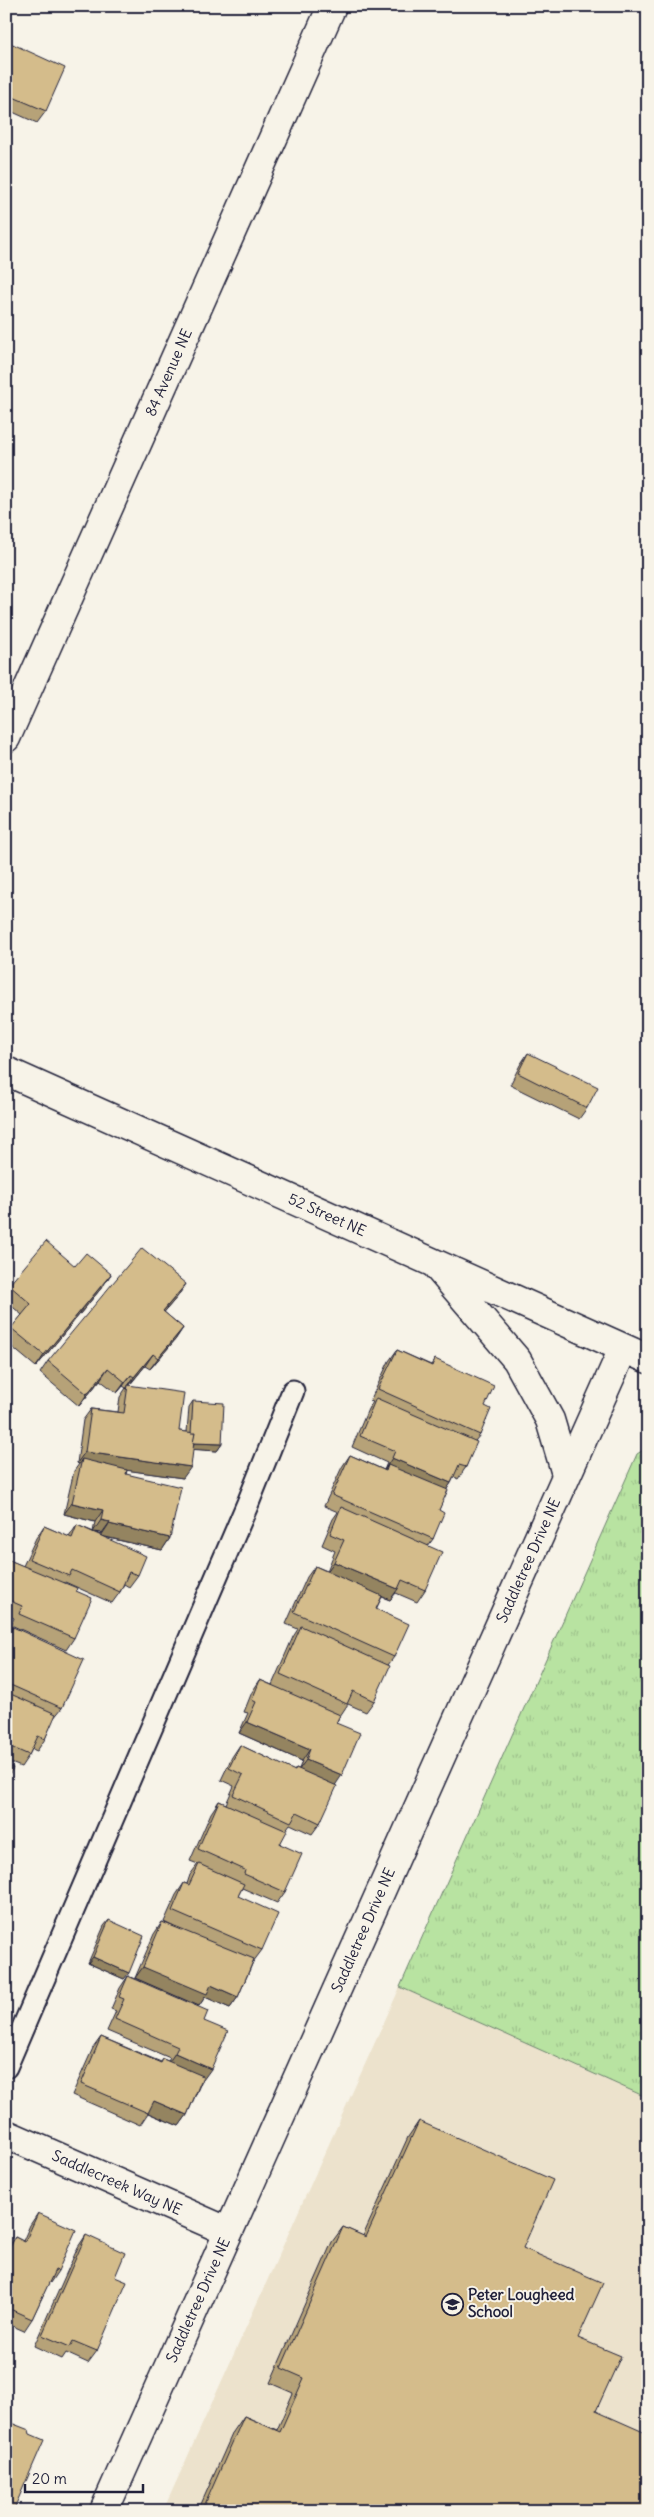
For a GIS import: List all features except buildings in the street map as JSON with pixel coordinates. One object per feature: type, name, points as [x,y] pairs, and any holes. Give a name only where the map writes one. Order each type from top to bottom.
[{"type":"street","name":"84 Avenue NE","points":[[6,738],[332,6]]},
{"type":"street","name":"52 Street NE","points":[[6,1071],[648,1359]]},
{"type":"street","points":[[434,1262],[517,1360],[550,1420],[566,1474]]},
{"type":"street","name":"Saddletree Drive NE","points":[[104,2511],[227,2231],[623,1348]]},
{"type":"street","name":"Saddlecreek Way NE","points":[[6,2134],[227,2231]]},
{"type":"lane","points":[[6,2067],[293,1391]]},
{"type":"shaded area","name":"Peter Lougheed School","points":[[400,1987],[648,2098],[648,2511],[163,2511]]},
{"type":"green space","points":[[648,1447],[648,2098],[400,1987],[637,1454]]},
{"type":"place","name":"Peter Lougheed School","points":[[452,2304]]}]
